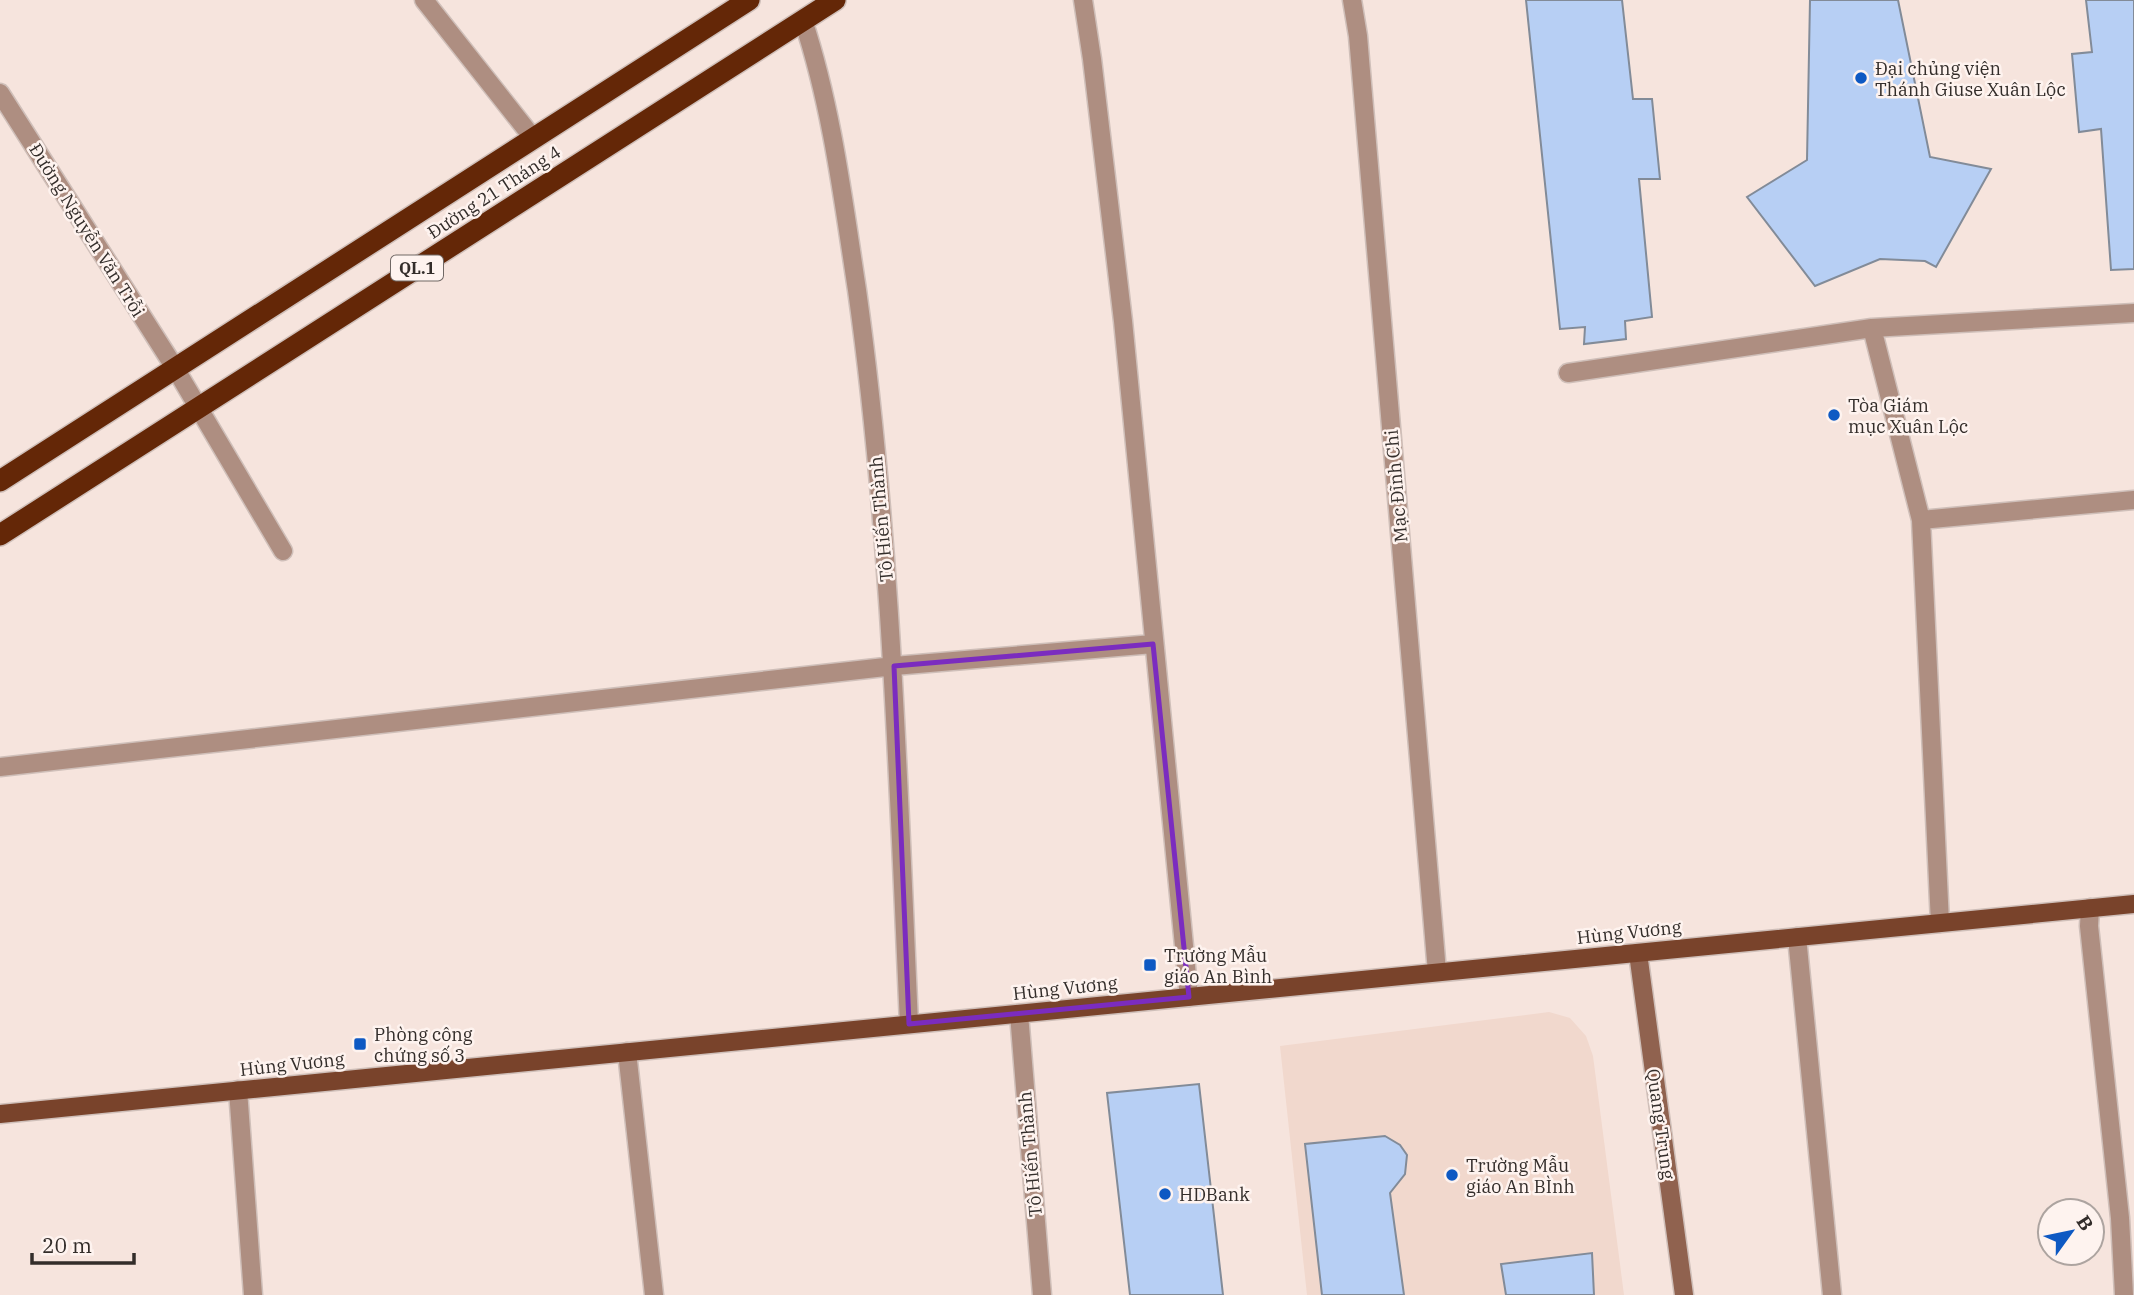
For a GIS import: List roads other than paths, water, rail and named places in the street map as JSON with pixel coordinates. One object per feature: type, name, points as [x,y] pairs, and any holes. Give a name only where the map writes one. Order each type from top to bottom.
[{"type":"highway","name":"Đường 21 Tháng 4","points":[[0,481],[749,0]]},
{"type":"highway","name":"Đường 21 Tháng 4","points":[[0,535],[835,0]]},
{"type":"main road","name":"Hùng Vương","points":[[0,1114],[2134,904]]},
{"type":"street","points":[[424,0],[533,138]]},
{"type":"street","points":[[1083,0],[1123,321],[1189,997]]},
{"type":"street","name":"Mạc Đĩnh Chi","points":[[1352,0],[1358,36],[1437,972]]},
{"type":"street","name":"Tô Hiến Thành","points":[[803,20],[835,142],[867,361],[894,666],[909,1024]]},
{"type":"street","name":"Đường Nguyễn Văn Trỗi","points":[[0,93],[175,368],[283,551]]},
{"type":"street","points":[[1569,373],[1872,328],[2134,313]]},
{"type":"street","points":[[1872,328],[1921,520],[1940,923]]},
{"type":"street","points":[[1921,520],[2134,500]]},
{"type":"street","points":[[0,767],[894,666],[1153,644]]},
{"type":"street","points":[[2091,908],[2089,926],[2120,1218],[2124,1295]]},
{"type":"street","points":[[1797,937],[1832,1295]]},
{"type":"street","name":"Quang Trung","points":[[1638,953],[1684,1295]]},
{"type":"street","name":"Tô Hiến Thành","points":[[1019,1013],[1042,1295]]},
{"type":"street","points":[[626,1052],[654,1295]]},
{"type":"street","points":[[238,1090],[253,1295]]},
{"type":"place","name":"Đại chủng viện Thánh Giuse Xuân Lộc","points":[[1861,78]]},
{"type":"place","name":"Tòa Giám mục Xuân Lộc","points":[[1834,415]]},
{"type":"place","name":"Trường Mẫu giáo An Bình","points":[[1150,965]]},
{"type":"place","name":"Phòng công chứng số 3","points":[[360,1044]]},
{"type":"place","name":"Trường Mẫu giáo An BÌnh","points":[[1452,1175]]},
{"type":"place","name":"HDBank","points":[[1165,1194]]}]
